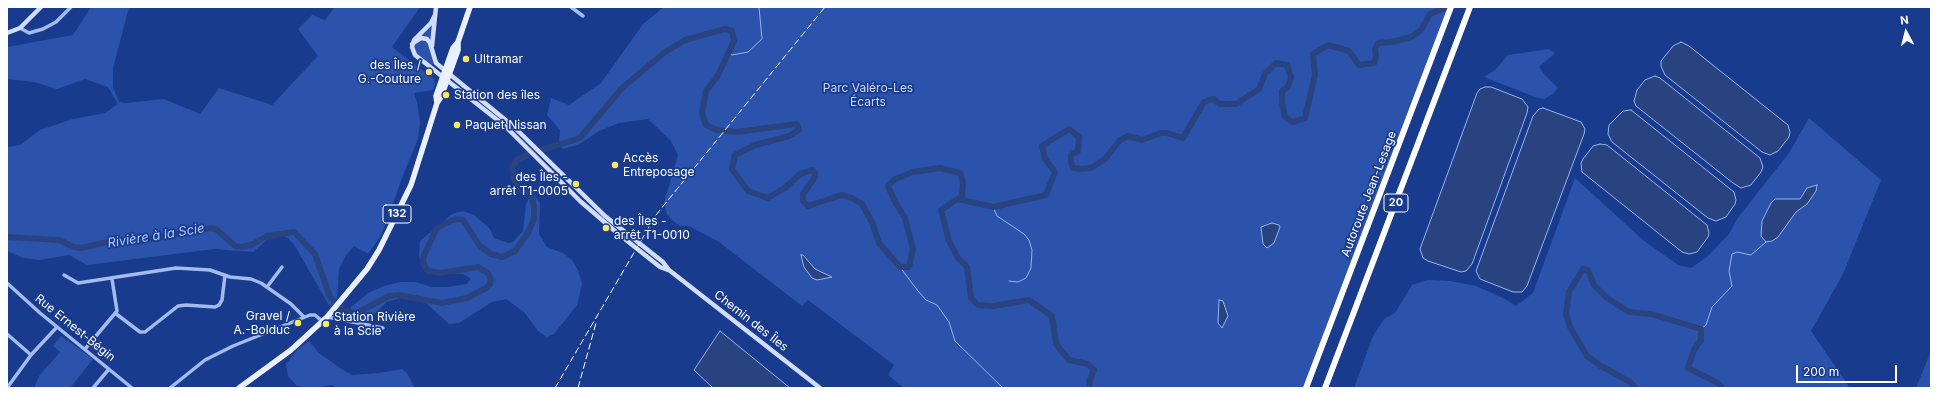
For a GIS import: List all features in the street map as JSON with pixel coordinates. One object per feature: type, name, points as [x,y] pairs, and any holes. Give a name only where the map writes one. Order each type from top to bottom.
[{"type":"highway","name":"Autoroute Jean-Lesage","points":[[1306,388],[1452,7]]},
{"type":"highway","name":"20","points":[[1326,388],[1470,7]]},
{"type":"main road","points":[[7,33],[20,28],[41,7]]},
{"type":"main road","points":[[432,51],[436,7]]},
{"type":"main road","name":"132","points":[[239,388],[291,350],[332,311],[367,269],[411,185],[437,103],[441,97],[446,75],[458,50],[458,42],[470,7]]},
{"type":"main road","points":[[435,15],[412,44],[412,52],[446,75]]},
{"type":"main road","points":[[412,44],[421,38],[427,39],[436,63],[446,75]]},
{"type":"main road","name":"Chemin des Îles","points":[[446,75],[490,106],[532,145],[542,158]]},
{"type":"main road","name":"Chemin des Îles","points":[[446,75],[527,147],[542,158],[605,216],[663,262],[669,270],[820,388]]},
{"type":"street","points":[[20,28],[29,33],[43,29],[56,22],[71,7]]},
{"type":"street","points":[[571,7],[583,16]]},
{"type":"street","points":[[267,287],[282,267]]},
{"type":"street","points":[[64,275],[78,283],[176,268],[210,270],[225,275],[251,278],[291,304],[304,317]]},
{"type":"street","points":[[116,314],[140,332],[146,332],[178,306],[186,305],[215,307],[219,305],[222,300],[225,275]]},
{"type":"street","points":[[85,349],[116,314],[117,308],[112,278]]},
{"type":"street","name":"Rue Ernest-Bégin","points":[[7,283],[57,327],[132,388]]},
{"type":"street","points":[[170,388],[199,364],[212,356],[313,314],[322,321]]},
{"type":"street","points":[[327,316],[383,328]]},
{"type":"street","points":[[7,388],[31,355],[57,327]]},
{"type":"street","points":[[7,334],[31,355]]},
{"type":"street","points":[[93,388],[109,369]]},
{"type":"green space","points":[[91,7],[129,7],[113,68],[113,87],[119,102],[125,103],[164,99],[200,114],[219,88],[272,105],[318,56],[298,29],[312,15],[325,20],[335,7],[420,7],[392,47],[434,79],[435,84],[433,90],[414,93],[420,123],[418,139],[380,237],[368,254],[354,246],[346,255],[339,269],[337,298],[330,307],[295,246],[287,237],[279,236],[268,239],[253,252],[214,249],[87,265],[69,255],[40,260],[23,258],[7,251],[7,147],[20,145],[40,130],[73,119],[105,113],[118,104],[108,87],[85,79],[57,89],[34,82],[7,79],[7,47],[73,35]]},
{"type":"green space","name":"Parc Valéro-Les Écarts","points":[[664,7],[1451,7],[1306,388],[904,388],[888,375],[894,365],[808,300],[802,306],[719,242],[689,226],[680,226],[671,219],[667,214],[664,203],[678,155],[671,141],[648,119],[619,123],[599,131],[580,144],[563,149],[559,143],[560,130],[547,115],[551,98],[569,105],[601,83],[643,24]]},
{"type":"green space","points":[[435,15],[432,44],[435,60],[431,67],[418,58],[412,44]]},
{"type":"green space","points":[[1549,49],[1555,53],[1539,67],[1558,88],[1553,94],[1544,99],[1535,97],[1484,77],[1496,69],[1508,55]]},
{"type":"green space","points":[[1809,118],[1881,180],[1843,274],[1811,331],[1850,388],[1354,388],[1373,336],[1384,319],[1395,313],[1412,285],[1427,280],[1450,281],[1476,286],[1503,298],[1516,306],[1533,293],[1575,178],[1643,240],[1678,265],[1691,268],[1707,257],[1729,234],[1737,219],[1789,153]]},
{"type":"green space","points":[[535,196],[540,203],[539,234],[547,247],[563,253],[572,260],[578,270],[582,284],[577,305],[554,334],[547,337],[538,331],[524,312],[506,299],[492,302],[459,323],[449,324],[426,303],[410,295],[387,302],[373,315],[366,318],[352,318],[351,307],[368,293],[384,286],[400,282],[415,282],[432,287],[447,287],[466,284],[471,279],[463,274],[436,273],[423,267],[419,257],[420,241],[452,214],[463,211],[474,215],[490,229],[494,238],[508,243],[513,242],[523,231],[526,204],[530,197]]},
{"type":"green space","points":[[61,336],[93,359],[70,388],[34,388],[39,376],[60,352],[53,346]]},
{"type":"green space","points":[[309,341],[319,353],[352,375],[379,373],[402,369],[407,373],[415,388],[337,388],[332,385],[311,388],[297,386],[288,376],[286,364],[298,349]]},
{"type":"green space","points":[[1931,351],[1931,388],[1916,388]]},
{"type":"shaded area","points":[[1681,42],[1689,46],[1788,125],[1790,132],[1789,137],[1778,151],[1770,155],[1762,152],[1665,75],[1661,66],[1661,61],[1673,46]]},
{"type":"shaded area","points":[[1655,76],[1660,78],[1760,158],[1763,167],[1751,185],[1741,188],[1733,183],[1636,106],[1634,101],[1637,90],[1645,80]]},
{"type":"shaded area","points":[[1491,87],[1522,99],[1528,107],[1472,264],[1466,271],[1461,272],[1428,261],[1423,258],[1420,249],[1477,93],[1480,89]]},
{"type":"shaded area","points":[[1543,108],[1581,122],[1585,129],[1527,286],[1522,292],[1513,292],[1480,279],[1476,271],[1533,116],[1539,109]]},
{"type":"shaded area","points":[[1631,110],[1734,192],[1736,200],[1735,204],[1726,217],[1716,221],[1708,218],[1612,142],[1608,134],[1609,125],[1623,111]]},
{"type":"shaded area","points":[[1600,144],[1607,145],[1707,225],[1709,233],[1708,237],[1697,252],[1689,254],[1682,252],[1582,172],[1581,163],[1583,159],[1593,146]]},
{"type":"shaded area","points":[[1817,185],[1816,191],[1807,204],[1796,212],[1778,237],[1772,241],[1766,242],[1761,236],[1762,221],[1771,203],[1775,199],[1800,199],[1807,188]]},
{"type":"shaded area","points":[[1272,223],[1279,225],[1280,227],[1274,243],[1267,248],[1263,244],[1261,227]]},
{"type":"shaded area","points":[[801,255],[803,255],[815,269],[832,277],[817,280],[812,278],[804,267]]},
{"type":"shaded area","points":[[1219,300],[1223,301],[1228,316],[1222,328],[1218,323]]},
{"type":"shaded area","points":[[720,331],[790,388],[713,388],[694,370]]},
{"type":"waterway","points":[[729,53],[732,55],[748,52],[762,39],[759,7]]},
{"type":"waterway","points":[[958,199],[993,207],[1046,195],[1055,172],[1045,159],[1042,146],[1069,129],[1079,137],[1078,151],[1071,155],[1071,162],[1073,168],[1082,169],[1091,168],[1105,159],[1120,140],[1128,136],[1142,140],[1161,133],[1167,133],[1183,138],[1204,102],[1213,99],[1220,104],[1236,104],[1259,89],[1265,74],[1276,63],[1287,65],[1291,77],[1288,87],[1282,91],[1282,102],[1285,117],[1293,122],[1305,118],[1315,75],[1313,54],[1328,45],[1349,51],[1359,65],[1374,63],[1376,57],[1375,49],[1378,43],[1392,42],[1411,37],[1421,30],[1430,14],[1448,7]]},
{"type":"waterway","name":"Rivière à la Scie","points":[[7,237],[59,240],[74,247],[81,248],[108,242],[143,240],[211,228],[216,229],[235,246],[241,247],[251,245],[267,236],[294,232],[315,254],[330,297],[344,311],[357,313],[389,296],[398,295],[442,303],[467,298],[486,288],[490,284],[491,279],[488,273],[478,267],[440,273],[428,271],[424,265],[423,258],[436,229],[456,219],[463,220],[479,245],[491,254],[502,257],[515,251],[528,233],[534,219],[534,207],[531,193],[521,191],[515,181],[512,167],[518,159],[580,138],[622,88],[665,52],[685,40],[725,29],[732,31],[734,41],[717,77],[706,91],[702,113],[706,125],[717,130],[736,132],[797,124],[799,130],[789,136],[755,145],[735,155],[732,169],[748,191],[768,198],[785,188],[800,174],[812,170],[815,173],[815,177],[803,194],[803,201],[808,206],[841,195],[852,198],[862,204],[872,222],[879,243],[900,267],[909,267],[913,249],[905,218],[894,200],[888,186],[895,179],[913,172],[940,168],[960,173],[963,182],[962,196],[941,210],[949,241],[958,258],[967,267],[971,298],[978,305],[993,306],[1029,300],[1052,316],[1056,344],[1069,360],[1088,364],[1094,370],[1089,382],[1090,388]]},
{"type":"waterway","points":[[993,207],[997,216],[1024,234],[1029,240],[1032,250],[1031,268],[1026,278],[1018,282],[1009,281]]},
{"type":"waterway","points":[[1701,329],[1706,325],[1712,307],[1732,286],[1729,271],[1732,254],[1737,252],[1751,255],[1766,242]]},
{"type":"waterway","points":[[900,267],[926,300],[937,305],[949,322],[955,341],[1003,388]]},
{"type":"waterway","name":"Rivière à la Scie","points":[[1636,388],[1630,382],[1601,366],[1587,356],[1570,327],[1566,314],[1569,292],[1583,269],[1588,270],[1594,285],[1607,298],[1629,312],[1651,314],[1701,329],[1701,340],[1694,350],[1688,368],[1718,383],[1723,388]]},
{"type":"railway","points":[[555,388],[656,215],[825,7]]},
{"type":"railway","points":[[578,388],[596,323]]},
{"type":"place","name":"Ultramar","points":[[466,59]]},
{"type":"place","name":"des Îles / G.-Couture","points":[[429,72]]},
{"type":"place","name":"Station des îles","points":[[446,95]]},
{"type":"place","name":"Paquet Nissan","points":[[457,125]]},
{"type":"place","name":"Accès Entreposage","points":[[615,165]]},
{"type":"place","name":"des Îles - arrêt T1-0005","points":[[576,184]]},
{"type":"place","name":"des Îles - arrêt T1-0010","points":[[606,228]]},
{"type":"place","name":"Gravel / A.-Bolduc","points":[[298,323]]},
{"type":"place","name":"Station Rivière à la Scie","points":[[326,324]]}]
